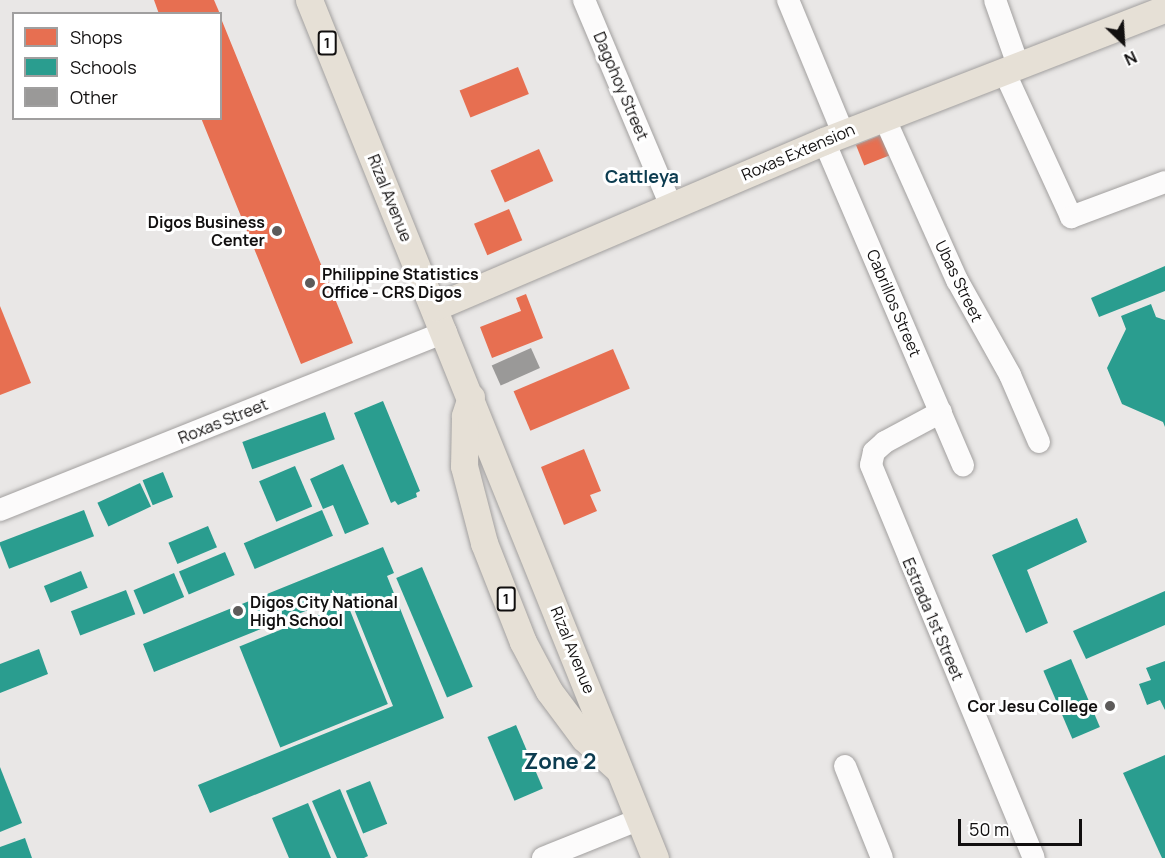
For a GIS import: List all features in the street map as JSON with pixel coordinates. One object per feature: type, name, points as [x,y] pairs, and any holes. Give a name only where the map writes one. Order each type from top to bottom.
[{"type":"main road","name":"Rizal Avenue","points":[[309,0],[446,332],[655,858]]},
{"type":"main road","name":"Roxas Extension","points":[[435,307],[833,137],[1165,9]]},
{"type":"main road","name":"Rizal Avenue","points":[[471,397],[463,441],[464,466],[484,543],[523,642],[549,691],[584,738],[621,770]]},
{"type":"street","name":"Dagohoy Street","points":[[585,0],[671,206]]},
{"type":"street","name":"Cabrillos Street","points":[[788,0],[833,137],[963,465]]},
{"type":"street","points":[[994,0],[1011,68],[1071,217],[1165,182]]},
{"type":"street","name":"Ubas Street","points":[[884,117],[970,307],[1010,375],[1039,442]]},
{"type":"street","name":"Roxas Street","points":[[0,510],[446,332]]},
{"type":"street","name":"Estrada 1st Street","points":[[941,412],[885,442],[874,452],[871,465],[1034,858]]},
{"type":"street","points":[[845,766],[882,858]]},
{"type":"street","points":[[543,858],[640,819]]},
{"type":"building: Shops","points":[[154,0],[214,0],[219,12],[158,12]]},
{"type":"building: Shops","name":"Digos Business Center","points":[[222,21],[353,343],[301,364],[202,120],[222,120]]},
{"type":"building: Shops","points":[[518,67],[529,94],[470,117],[460,91]]},
{"type":"building: Shops","points":[[881,135],[889,155],[864,166],[856,145]]},
{"type":"building: Shops","points":[[539,149],[553,181],[505,203],[491,171]]},
{"type":"building: Shops","points":[[509,209],[522,240],[487,255],[474,224]]},
{"type":"building: Shops","points":[[526,294],[543,338],[492,358],[480,327],[521,311],[516,298]]},
{"type":"building: Shops","points":[[0,306],[31,383],[0,395]]},
{"type":"building: Shops","points":[[613,349],[630,389],[530,431],[514,391]]},
{"type":"building: Shops","points":[[584,449],[601,491],[590,495],[597,511],[564,525],[541,467]]},
{"type":"building: Schools","points":[[1165,266],[1165,291],[1099,317],[1091,298]]},
{"type":"building: Schools","points":[[1151,304],[1156,317],[1165,320],[1165,427],[1163,422],[1122,404],[1107,368],[1126,329],[1121,316]]},
{"type":"building: Schools","points":[[383,401],[420,491],[416,493],[417,497],[398,505],[395,501],[391,503],[354,413]]},
{"type":"building: Schools","points":[[325,412],[335,439],[252,469],[242,442]]},
{"type":"building: Schools","points":[[343,464],[369,524],[345,534],[333,505],[323,509],[310,479]]},
{"type":"building: Schools","points":[[295,466],[312,507],[276,522],[259,481]]},
{"type":"building: Schools","points":[[163,472],[173,497],[153,505],[143,480]]},
{"type":"building: Schools","points":[[140,483],[151,507],[108,526],[97,503]]},
{"type":"building: Schools","points":[[84,510],[94,536],[9,569],[0,542]]},
{"type":"building: Schools","points":[[322,510],[333,536],[255,569],[244,543]]},
{"type":"building: Schools","points":[[1077,518],[1087,542],[1027,570],[1048,623],[1026,633],[992,555]]},
{"type":"building: Schools","points":[[208,526],[217,547],[177,564],[168,543]]},
{"type":"building: Schools","points":[[383,547],[394,573],[387,576],[444,718],[210,813],[198,785],[393,706],[348,594],[154,672],[143,644]]},
{"type":"building: Schools","points":[[225,552],[235,575],[189,595],[179,572]]},
{"type":"building: Schools","points":[[422,567],[473,687],[447,698],[396,578]]},
{"type":"building: Schools","points":[[81,571],[88,588],[51,603],[44,586]]},
{"type":"building: Schools","points":[[174,573],[184,597],[144,614],[133,590]]},
{"type":"building: Schools","points":[[126,590],[135,614],[80,635],[71,611]]},
{"type":"building: Schools","points":[[1165,591],[1165,625],[1086,659],[1073,631]]},
{"type":"building: Schools","points":[[347,603],[388,704],[280,748],[239,646]]},
{"type":"building: Schools","points":[[39,649],[48,674],[0,693],[0,664]]},
{"type":"building: Schools","points":[[1071,659],[1100,727],[1072,739],[1043,671]]},
{"type":"building: Schools","points":[[1165,661],[1165,710],[1160,700],[1147,705],[1139,684],[1151,680],[1146,668]]},
{"type":"building: Schools","points":[[516,725],[543,789],[514,801],[487,737]]},
{"type":"building: Schools","points":[[1165,755],[1165,858],[1162,858],[1123,773]]},
{"type":"building: Schools","points":[[0,767],[22,823],[0,832]]},
{"type":"building: Schools","points":[[370,781],[387,824],[363,833],[346,791]]},
{"type":"building: Schools","points":[[340,789],[368,856],[364,858],[337,858],[312,801]]},
{"type":"building: Schools","points":[[308,803],[331,858],[289,858],[272,818]]},
{"type":"building: Schools","points":[[25,838],[32,858],[0,858],[0,847]]},
{"type":"building: Other","points":[[531,348],[540,368],[501,386],[492,365]]},
{"type":"place","name":"Digos Business Center","points":[[277,231]]},
{"type":"place","name":"Philippine Statistics Office - CRS Digos","points":[[310,283]]},
{"type":"place","name":"Digos City National High School","points":[[238,611]]},
{"type":"place","name":"Cor Jesu College","points":[[1110,706]]},
{"type":"district","name":"Cattleya","points":[[642,176]]},
{"type":"district","name":"Zone 2","points":[[560,762]]}]
